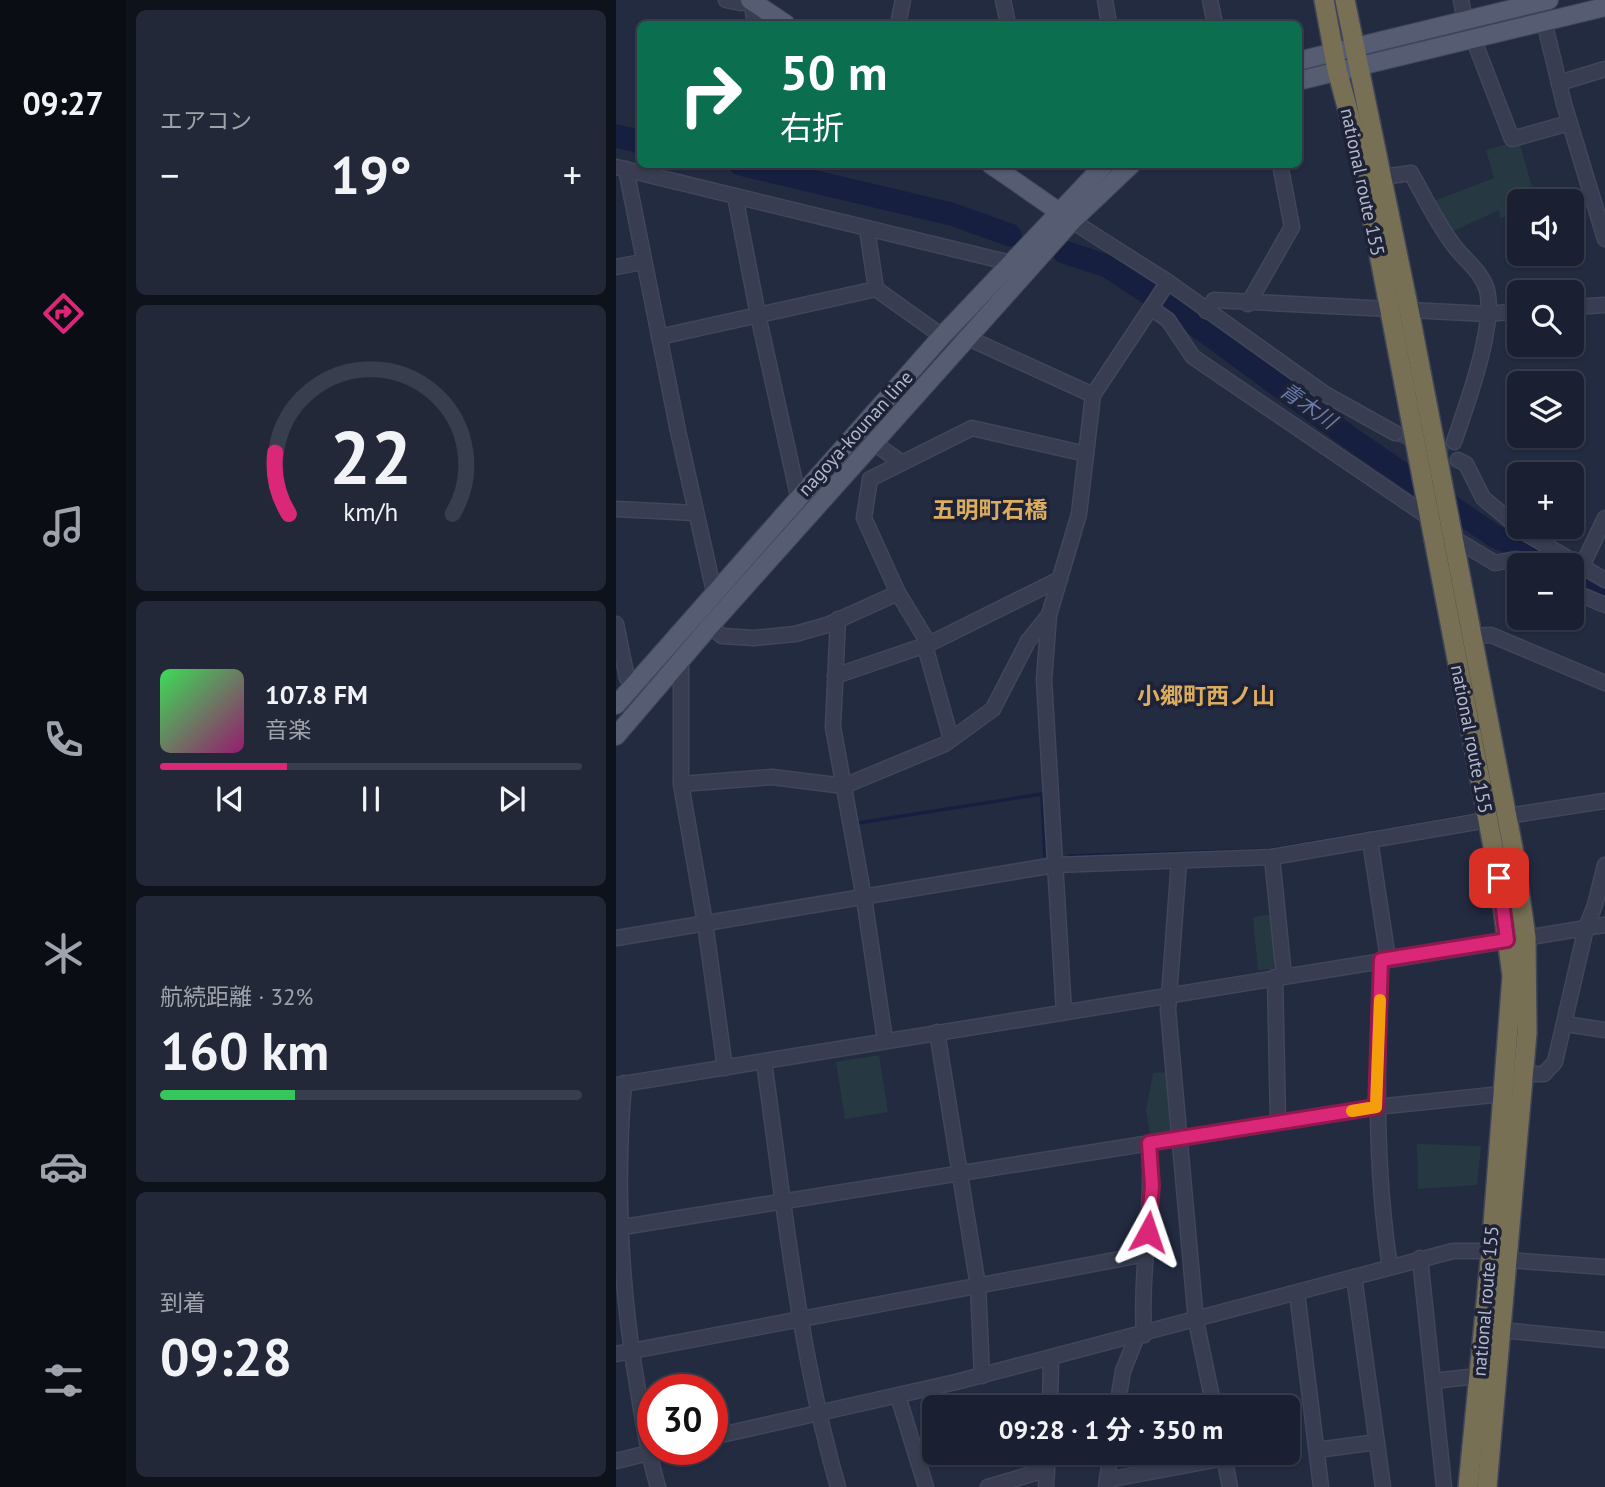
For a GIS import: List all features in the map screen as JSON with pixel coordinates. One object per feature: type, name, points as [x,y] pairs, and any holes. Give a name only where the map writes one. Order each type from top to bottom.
[{"type":"highway","name":"national route 155","points":[[1324,0],[1360,155],[1429,516],[1497,818]]},
{"type":"highway","name":"national route 155","points":[[1345,0],[1383,177],[1471,636],[1517,939],[1524,1074],[1499,1255],[1478,1376],[1468,1487]]},
{"type":"highway","name":"national route 155","points":[[1487,1487],[1501,1329],[1499,1255],[1502,1094],[1511,975],[1517,939]]},
{"type":"main road","points":[[751,0],[782,21]]},
{"type":"main road","points":[[1302,79],[1336,60],[1354,45],[1542,1]]},
{"type":"main road","points":[[1302,61],[1336,60],[1359,65],[1605,7]]},
{"type":"main road","points":[[996,168],[1065,216]]},
{"type":"main road","name":"nagoya-kounan line","points":[[616,736],[710,626],[968,338],[1102,168]]},
{"type":"main road","name":"nagoya-kounan line","points":[[616,705],[942,336],[1011,263],[1065,216],[1127,168]]},
{"type":"street","points":[[726,0],[741,4],[751,0],[754,21]]},
{"type":"street","points":[[899,21],[903,0]]},
{"type":"street","points":[[1003,0],[1007,21]]},
{"type":"street","points":[[1105,0],[1109,21]]},
{"type":"street","points":[[1210,0],[1214,21]]},
{"type":"street","points":[[1461,0],[1465,20]]},
{"type":"street","points":[[1544,21],[1569,122],[1605,239]]},
{"type":"street","points":[[1473,38],[1512,139],[1569,122]]},
{"type":"street","points":[[1559,83],[1605,69]]},
{"type":"street","points":[[715,596],[621,168],[1011,263]]},
{"type":"street","points":[[1248,304],[1293,227],[1281,168]]},
{"type":"street","points":[[1383,177],[1411,173],[1452,244],[1480,274],[1487,291],[1488,314],[1469,396],[1454,442]]},
{"type":"street","points":[[735,196],[799,500]]},
{"type":"street","points":[[1065,216],[1325,394],[1395,433]]},
{"type":"street","points":[[867,229],[876,289],[942,336]]},
{"type":"street","points":[[616,267],[643,262]]},
{"type":"street","points":[[1064,1012],[1044,680],[1049,615],[1079,514],[1093,395],[1165,286]]},
{"type":"street","points":[[659,337],[876,289]]},
{"type":"street","points":[[1206,311],[1214,300],[1248,304],[1389,309]]},
{"type":"street","points":[[1584,306],[1605,304]]},
{"type":"street","points":[[1152,306],[1168,320],[1193,357],[1429,516]]},
{"type":"street","points":[[1409,310],[1488,314],[1507,312]]},
{"type":"street","points":[[968,338],[1093,395]]},
{"type":"street","points":[[951,739],[927,645],[898,593],[864,518],[870,479],[972,428],[1086,454]]},
{"type":"street","points":[[874,443],[902,463]]},
{"type":"street","points":[[1458,460],[1466,464],[1483,498],[1525,533],[1557,553]]},
{"type":"street","points":[[616,509],[695,513]]},
{"type":"street","points":[[1584,562],[1605,518]]},
{"type":"street","points":[[1450,532],[1495,563],[1507,561]]},
{"type":"street","points":[[1584,570],[1605,580]]},
{"type":"street","points":[[835,676],[927,645],[1060,579]]},
{"type":"street","points":[[710,626],[722,636],[754,638],[795,634],[898,593]]},
{"type":"street","points":[[1584,596],[1605,605]]},
{"type":"street","points":[[681,784],[772,777],[844,786],[951,739],[993,709],[1028,641],[1049,615]]},
{"type":"street","points":[[838,619],[833,727],[886,1040]]},
{"type":"street","points":[[616,624],[627,678],[635,684]]},
{"type":"street","points":[[1471,636],[1491,635],[1605,683]]},
{"type":"street","points":[[681,661],[681,784],[705,923],[725,1068]]},
{"type":"street","points":[[616,938],[1055,865],[1272,857],[1605,801]]},
{"type":"street","points":[[1370,840],[1385,960],[1376,1107],[1381,1208],[1390,1267]]},
{"type":"street","points":[[1272,857],[1280,977],[1278,1122]]},
{"type":"street","points":[[1179,861],[1168,995],[1196,1321],[1211,1395]]},
{"type":"street","points":[[1524,1074],[1544,1074],[1550,1069],[1566,1024],[1586,928],[1605,865]]},
{"type":"street","points":[[637,1383],[618,1227],[620,1084],[1605,925]]},
{"type":"street","points":[[1566,1024],[1605,1030]]},
{"type":"street","points":[[937,1032],[978,1286],[982,1376]]},
{"type":"street","points":[[764,1062],[800,1318],[817,1414],[838,1487]]},
{"type":"street","points":[[618,1227],[1376,1107],[1502,1094]]},
{"type":"street","points":[[1120,1395],[1123,1371],[1140,1335],[1141,1295],[1152,1186],[1149,1143]]},
{"type":"street","points":[[728,1433],[982,1376],[1452,1251],[1605,1267]]},
{"type":"street","points":[[616,1354],[1146,1254]]},
{"type":"street","points":[[1420,1258],[1444,1487]]},
{"type":"street","points":[[1354,1277],[1383,1487]]},
{"type":"street","points":[[1297,1293],[1321,1487]]},
{"type":"street","points":[[1501,1329],[1605,1340]]},
{"type":"street","points":[[1050,1395],[1051,1358]]},
{"type":"street","points":[[1433,1381],[1478,1376]]},
{"type":"street","points":[[898,1396],[926,1487]]},
{"type":"street","points":[[1317,1450],[1377,1442]]},
{"type":"street","points":[[616,1461],[637,1456]]},
{"type":"street","points":[[652,1465],[658,1487]]},
{"type":"street","points":[[1046,1465],[1046,1487]]},
{"type":"street","points":[[1109,1465],[1107,1484],[1184,1465]]},
{"type":"street","points":[[1226,1465],[1230,1487]]},
{"type":"street","points":[[988,1487],[1045,1470]]},
{"type":"shaded area","points":[[1519,141],[1533,189],[1507,189],[1507,217],[1500,218],[1499,210],[1453,231],[1434,201],[1494,178],[1486,150]]},
{"type":"shaded area","points":[[1274,914],[1278,959],[1272,969],[1258,970],[1253,917]]},
{"type":"shaded area","points":[[879,1055],[888,1112],[845,1119],[836,1062]]},
{"type":"shaded area","points":[[1171,1072],[1176,1132],[1151,1139],[1146,1111],[1153,1073]]},
{"type":"shaded area","points":[[1417,1144],[1481,1146],[1477,1185],[1418,1189]]},
{"type":"waterway","name":"青木川","points":[[616,136],[637,141]]},
{"type":"waterway","name":"青木川","points":[[757,168],[951,214],[1010,235]]},
{"type":"waterway","name":"青木川","points":[[1064,252],[1107,266],[1189,320],[1356,442],[1496,537],[1531,553]]},
{"type":"waterway","name":"青木川","points":[[1584,583],[1605,592]]},
{"type":"waterway","points":[[858,823],[1042,794],[1045,856]]},
{"type":"waterway","points":[[1069,856],[1269,850],[1468,816]]},
{"type":"tunnel","points":[[1395,433],[1458,460]]},
{"type":"slow traffic","points":[[1352,1111],[1376,1107],[1380,1000]]},
{"type":"district","name":"五明町石橋","points":[[990,510]]},
{"type":"district","name":"小郷町西ノ山","points":[[1206,696]]},
{"type":"route","points":[[1148,1232],[1152,1186],[1149,1143],[1376,1107],[1381,960],[1507,940],[1499,878]]}]
